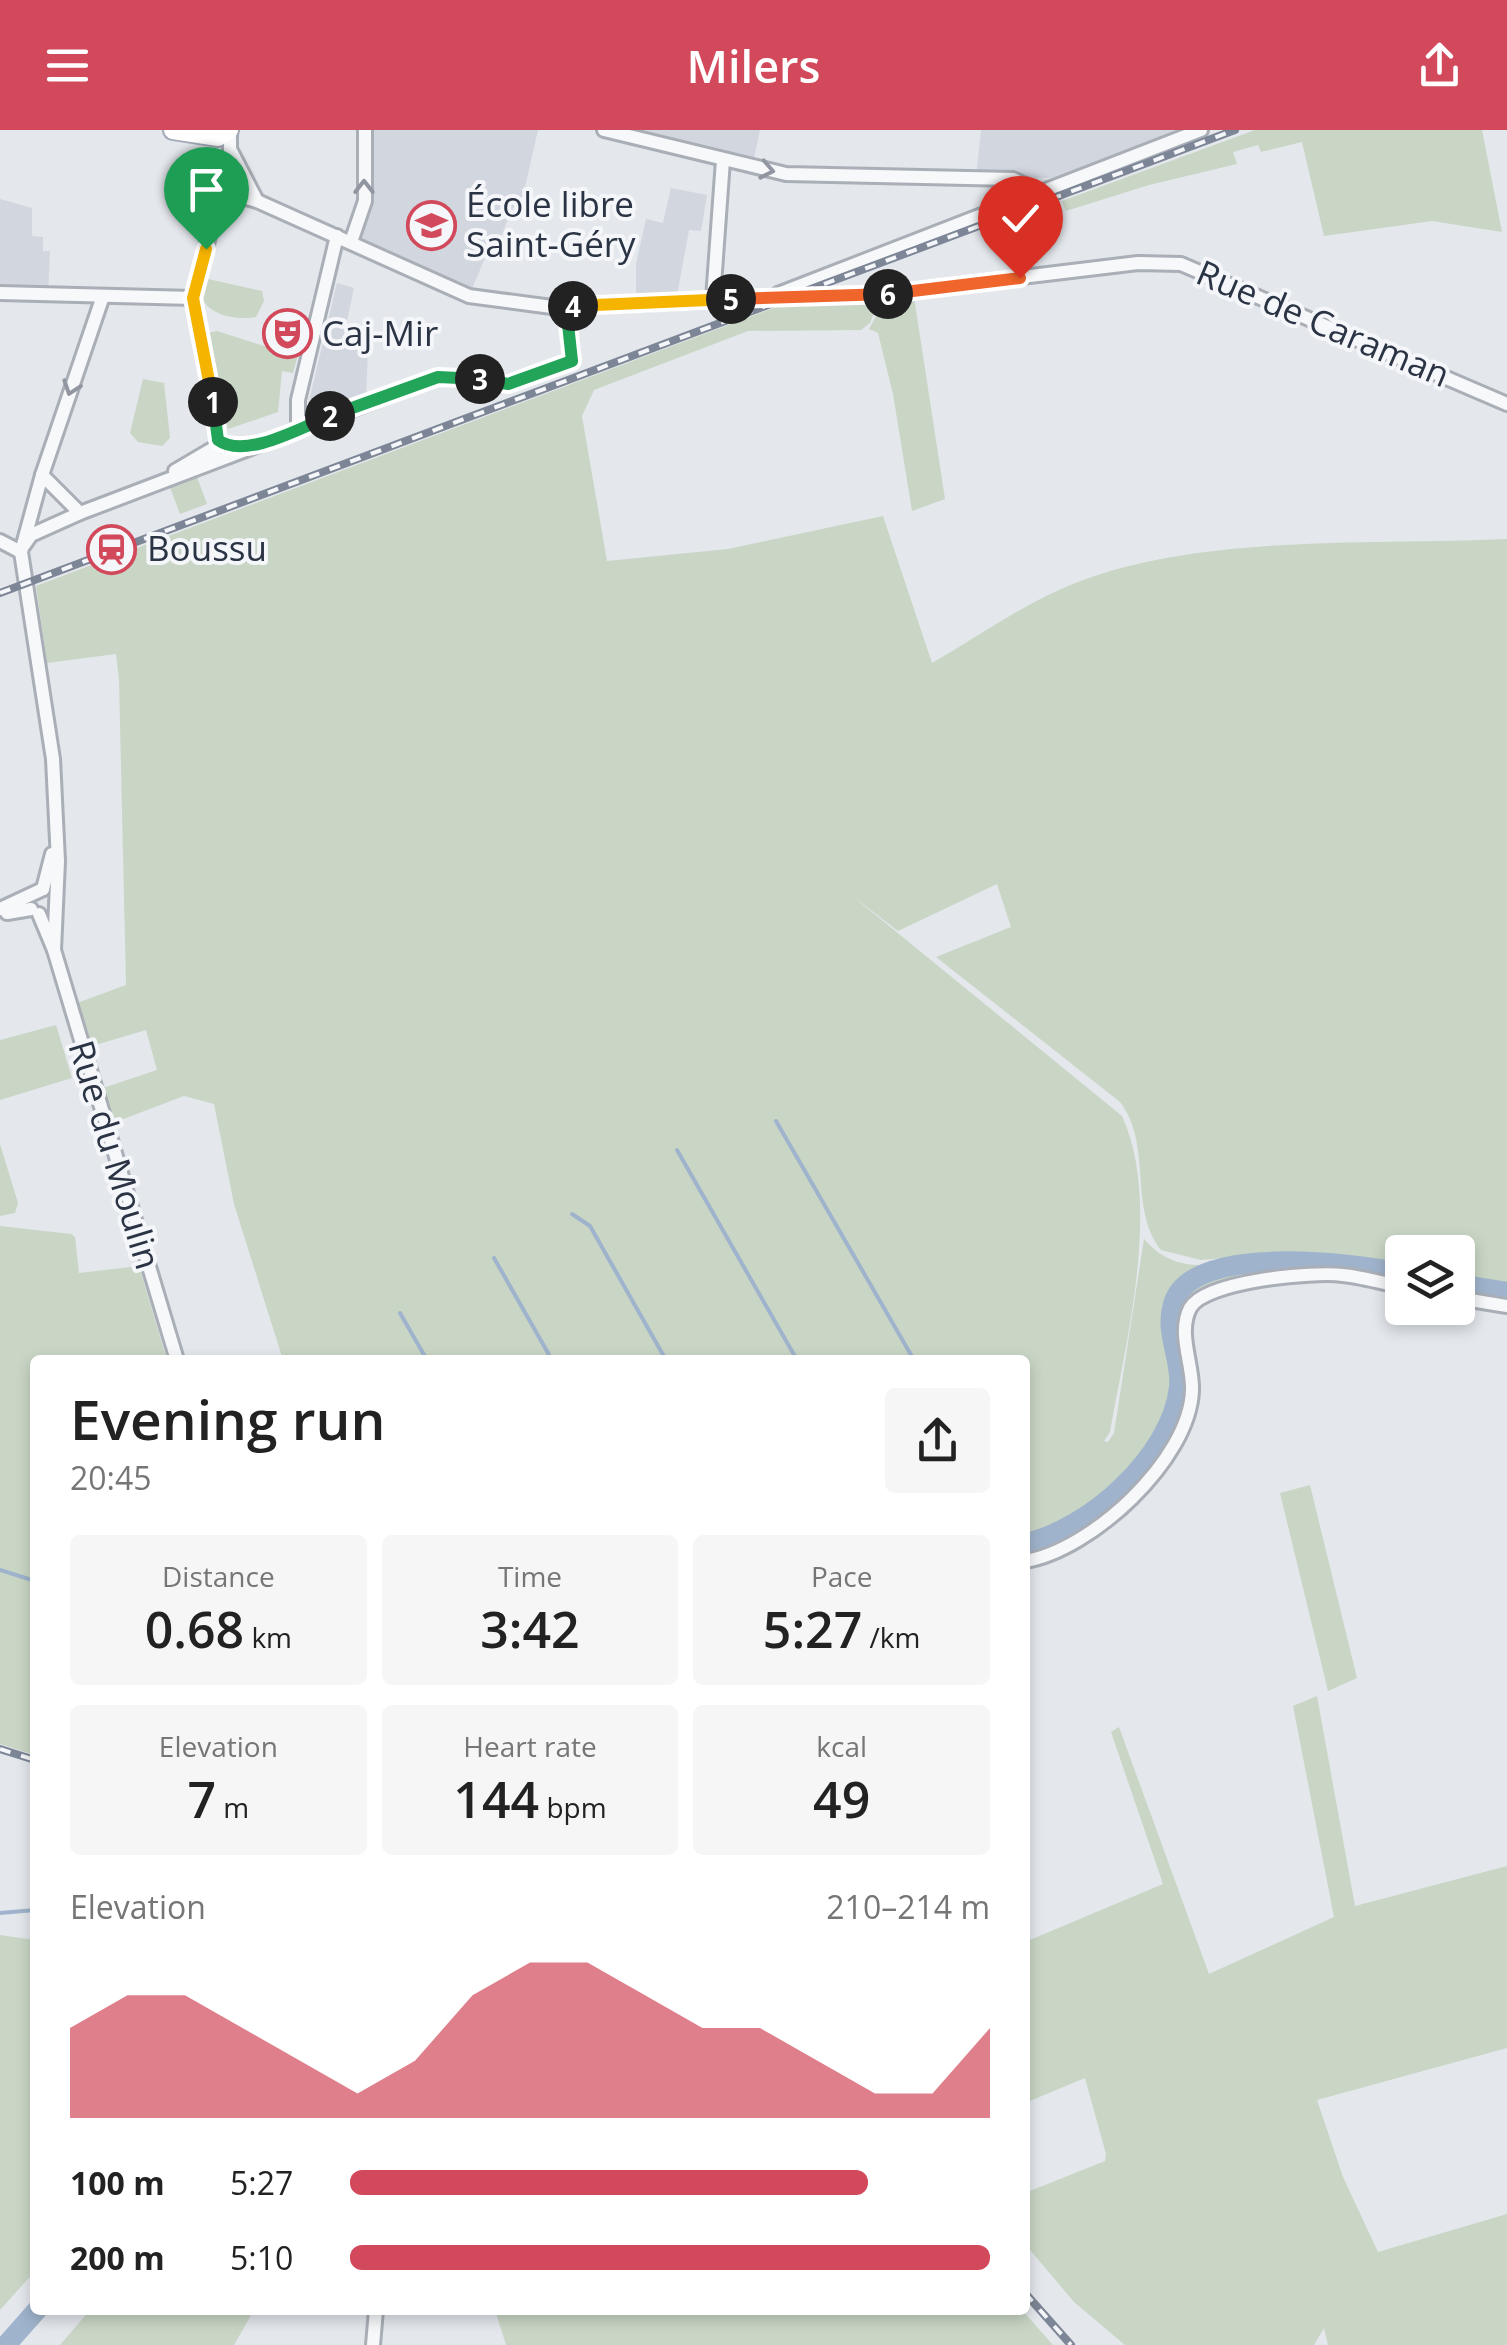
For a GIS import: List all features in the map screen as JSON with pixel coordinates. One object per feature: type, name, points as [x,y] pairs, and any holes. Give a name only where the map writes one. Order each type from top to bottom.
[{"type":"main road","points":[[174,130],[223,139]]},
{"type":"street","points":[[351,242],[365,201],[366,130]]},
{"type":"street","points":[[604,130],[786,174],[1013,178],[1040,192]]},
{"type":"street","points":[[766,298],[1200,130]]},
{"type":"street","points":[[205,464],[220,441],[193,298],[222,191],[223,139]]},
{"type":"street","points":[[223,139],[257,202]]},
{"type":"street","points":[[713,299],[722,160]]},
{"type":"street","name":"Rue de Caraman","points":[[222,191],[337,236],[469,296],[566,306],[881,294],[1138,263],[1181,264],[1507,404]]},
{"type":"street","points":[[298,428],[298,400],[337,236]]},
{"type":"street","points":[[0,293],[193,298]]},
{"type":"street","name":"Rue du Moulin","points":[[54,950],[53,759],[21,552],[42,475],[102,296]]},
{"type":"street","points":[[0,541],[21,552],[31,535],[80,513],[245,447],[438,377],[508,384],[572,361],[566,306]]},
{"type":"street","points":[[162,482],[220,441],[245,447]]},
{"type":"street","points":[[42,475],[80,513]]},
{"type":"street","name":"Rue du Moulin","points":[[43,889],[55,836]]},
{"type":"street","points":[[0,912],[33,907],[54,903],[43,889],[33,907]]},
{"type":"street","name":"Rue du Moulin","points":[[33,907],[54,950],[176,1355]]},
{"type":"street","points":[[1030,1560],[1057,1553],[1090,1536],[1122,1509],[1163,1458],[1191,1400],[1185,1325],[1190,1309],[1202,1296],[1241,1285],[1327,1274],[1385,1284]]},
{"type":"street","points":[[1475,1301],[1507,1306]]},
{"type":"street","points":[[374,2345],[376,2315]]},
{"type":"shaded area","name":"École libre Saint-Géry","points":[[365,130],[538,130],[520,209],[513,207],[492,260],[485,258],[469,296],[351,242],[365,201]]},
{"type":"shaded area","points":[[604,130],[760,130],[752,168]]},
{"type":"shaded area","points":[[981,130],[1198,130],[1061,178],[976,177]]},
{"type":"shaded area","points":[[671,188],[707,195],[701,231],[689,230],[676,301],[636,303],[636,264],[646,219],[663,223]]},
{"type":"shaded area","points":[[0,199],[32,208],[32,236],[43,237],[43,251],[50,251],[48,294],[0,293]]},
{"type":"shaded area","points":[[337,283],[354,288],[342,344],[368,350],[366,396],[316,415],[306,414]]},
{"type":"green space","points":[[1255,130],[1482,130],[1502,232],[1432,221],[1324,236],[1302,142],[1261,152],[1258,145],[1233,152],[1237,164],[1149,185],[1066,211],[1062,201]]},
{"type":"green space","points":[[208,279],[262,291],[264,301],[256,317],[227,316],[214,311],[203,301]]},
{"type":"green space","points":[[881,294],[870,323],[861,330],[748,331],[594,390],[582,416],[607,561],[728,549],[883,516],[932,663],[1040,599],[1078,582],[1178,556],[1289,545],[1507,539],[1507,1283],[1475,1278],[1475,1235],[1385,1235],[1385,1264],[1304,1254],[1238,1262],[1235,1257],[1201,1260],[1161,1250],[1145,1215],[1136,1137],[1120,1102],[936,957],[1011,927],[997,884],[898,931],[850,894],[1122,1116],[1134,1151],[1140,1230],[1131,1315],[1110,1432],[1104,1441],[1108,1442],[1114,1433],[1144,1239],[1164,1256],[1185,1264],[1234,1262],[1238,1281],[1191,1300],[1185,1408],[1163,1452],[1137,1486],[1081,1537],[1030,1556],[1030,1355],[281,1355],[234,1204],[214,1104],[184,1096],[105,1126],[94,1091],[157,1070],[146,1030],[82,1049],[69,1006],[126,985],[116,654],[47,663],[36,586],[805,296]]},
{"type":"green space","points":[[914,297],[945,499],[912,511],[893,394],[878,333],[869,329],[881,307]]},
{"type":"green space","points":[[217,331],[270,348],[273,341],[300,348],[293,373],[282,371],[278,412],[228,429],[208,333]]},
{"type":"green space","points":[[143,379],[164,383],[170,438],[162,446],[138,442],[130,433]]},
{"type":"green space","points":[[197,477],[207,504],[180,514],[170,487]]},
{"type":"green space","points":[[56,1025],[72,1078],[0,1100],[0,1040]]},
{"type":"green space","points":[[0,1144],[18,1203],[15,1213],[0,1216]]},
{"type":"green space","points":[[0,1226],[71,1234],[75,1237],[79,1273],[139,1266],[166,1355],[30,1355],[30,1753],[0,1744]]},
{"type":"green space","points":[[1310,1485],[1357,1678],[1328,1691],[1280,1493]]},
{"type":"green space","points":[[1317,1696],[1355,1906],[1507,1866],[1507,2048],[1317,2100],[1343,2177],[1378,2252],[1507,2214],[1507,2345],[1328,2345],[1324,2328],[1314,2345],[1125,2345],[1074,2302],[1030,2250],[1030,2191],[1105,2161],[1106,2154],[1085,2078],[1030,2101],[1030,1940],[1163,1884],[1111,1732],[1119,1727],[1209,1974],[1334,1917],[1293,1706]]},
{"type":"green space","points":[[0,1935],[30,1939],[30,2277],[0,2310]]},
{"type":"green space","points":[[86,2315],[251,2315],[234,2345],[60,2345]]},
{"type":"green space","points":[[497,2315],[1026,2315],[1053,2345],[506,2345]]},
{"type":"waterway","points":[[776,1121],[911,1355]]},
{"type":"waterway","points":[[677,1150],[794,1355]]},
{"type":"waterway","points":[[572,1214],[590,1226],[663,1355]]},
{"type":"waterway","points":[[494,1258],[549,1355]]},
{"type":"waterway","points":[[1030,1541],[1075,1523],[1100,1506],[1144,1463],[1161,1438],[1179,1387],[1171,1315],[1186,1284],[1210,1272],[1241,1264],[1314,1262],[1385,1270]]},
{"type":"waterway","points":[[1475,1287],[1507,1292]]},
{"type":"waterway","points":[[400,1313],[424,1355]]},
{"type":"waterway","points":[[0,1570],[30,1579]]},
{"type":"waterway","points":[[0,1913],[30,1910]]},
{"type":"waterway","points":[[6,2345],[33,2315]]},
{"type":"railway","points":[[0,593],[1235,130]]},
{"type":"railway","points":[[0,1749],[30,1758]]},
{"type":"railway","points":[[1030,2299],[1071,2345]]},
{"type":"place","name":"École libre Saint-Géry","points":[[431,225]]},
{"type":"place","name":"Caj-Mir","points":[[287,334]]},
{"type":"place","name":"Boussu","points":[[112,549]]},
{"type":"route","points":[[206,249],[193,298],[218,440],[240,447],[438,377],[508,384],[572,361],[566,306],[881,294],[1020,278]]}]
